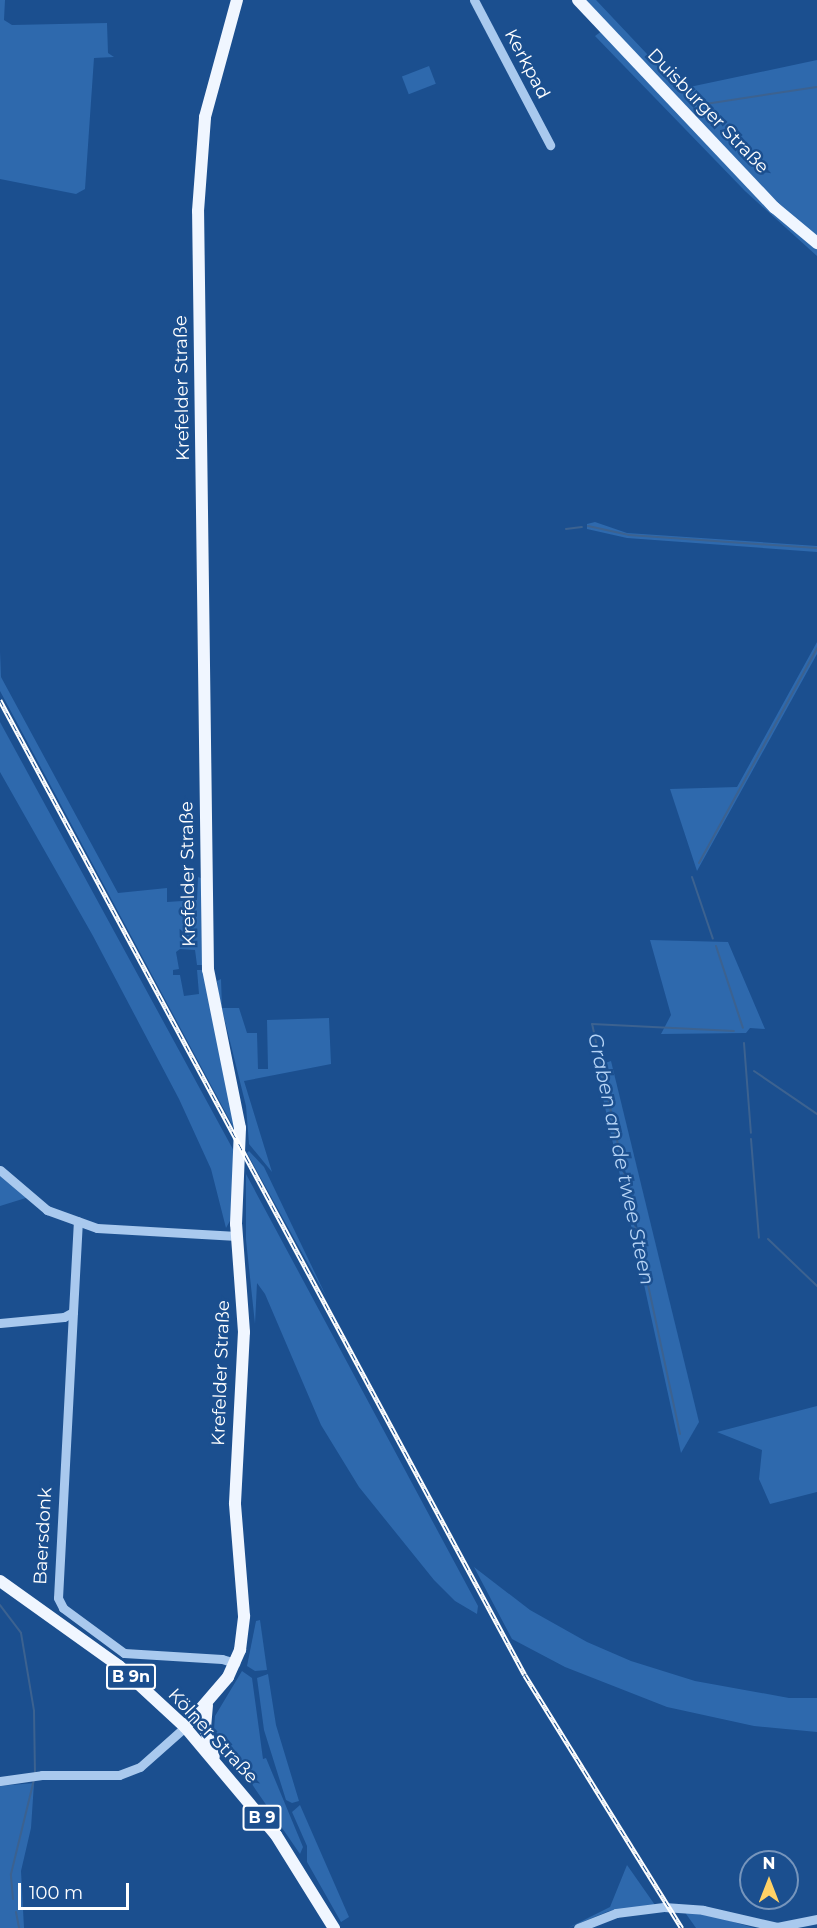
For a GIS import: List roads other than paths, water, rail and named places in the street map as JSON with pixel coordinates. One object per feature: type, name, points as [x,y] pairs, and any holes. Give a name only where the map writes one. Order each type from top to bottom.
[{"type":"main road","name":"Krefelder Straße","points":[[184,1727],[207,1705],[235,1663],[244,1616],[235,1503],[244,1332],[237,1236],[239,1116],[208,970],[198,211],[203,129],[237,0]]},
{"type":"main road","name":"Duisburger Straße","points":[[578,0],[775,208],[817,243]]},
{"type":"main road","name":"Kölner Straße","points":[[0,1581],[119,1666],[184,1727],[276,1835],[333,1928]]},
{"type":"main road","points":[[207,1705],[205,1728],[216,1763]]},
{"type":"street","name":"Kerkpad","points":[[474,0],[549,145]]},
{"type":"street","points":[[0,1170],[48,1210],[78,1221],[111,1230],[237,1236]]},
{"type":"street","name":"Baersdonk","points":[[78,1221],[58,1598],[63,1608],[124,1653],[222,1659],[235,1663]]},
{"type":"street","points":[[0,1323],[64,1317],[73,1312]]},
{"type":"street","points":[[0,1781],[42,1774],[119,1775],[140,1767],[184,1727]]},
{"type":"street","points":[[578,1928],[616,1913],[664,1907],[703,1910],[777,1927],[817,1919]]},
{"type":"waterway","points":[[699,105],[817,87]]},
{"type":"waterway","points":[[588,526],[629,535],[817,548]]},
{"type":"waterway","points":[[566,529],[582,527]]},
{"type":"waterway","name":"Graben an de twee Steen","points":[[699,863],[817,648]]},
{"type":"waterway","name":"Graben an de twee Steen","points":[[692,877],[713,939]]},
{"type":"waterway","name":"Graben an de twee Steen","points":[[716,946],[743,1028]]},
{"type":"waterway","name":"Graben an de twee Steen","points":[[680,1434],[592,1024],[734,1031]]},
{"type":"waterway","points":[[744,1043],[751,1133]]},
{"type":"waterway","points":[[754,1071],[817,1114]]},
{"type":"waterway","points":[[751,1139],[759,1238]]},
{"type":"waterway","points":[[768,1239],[817,1286]]},
{"type":"waterway","points":[[0,1605],[21,1633],[34,1711],[35,1773]]},
{"type":"waterway","points":[[13,1899],[11,1874],[34,1780]]},
{"type":"waterway","points":[[16,1912],[19,1928]]},
{"type":"railway","points":[[0,700],[525,1675],[682,1928]]}]
